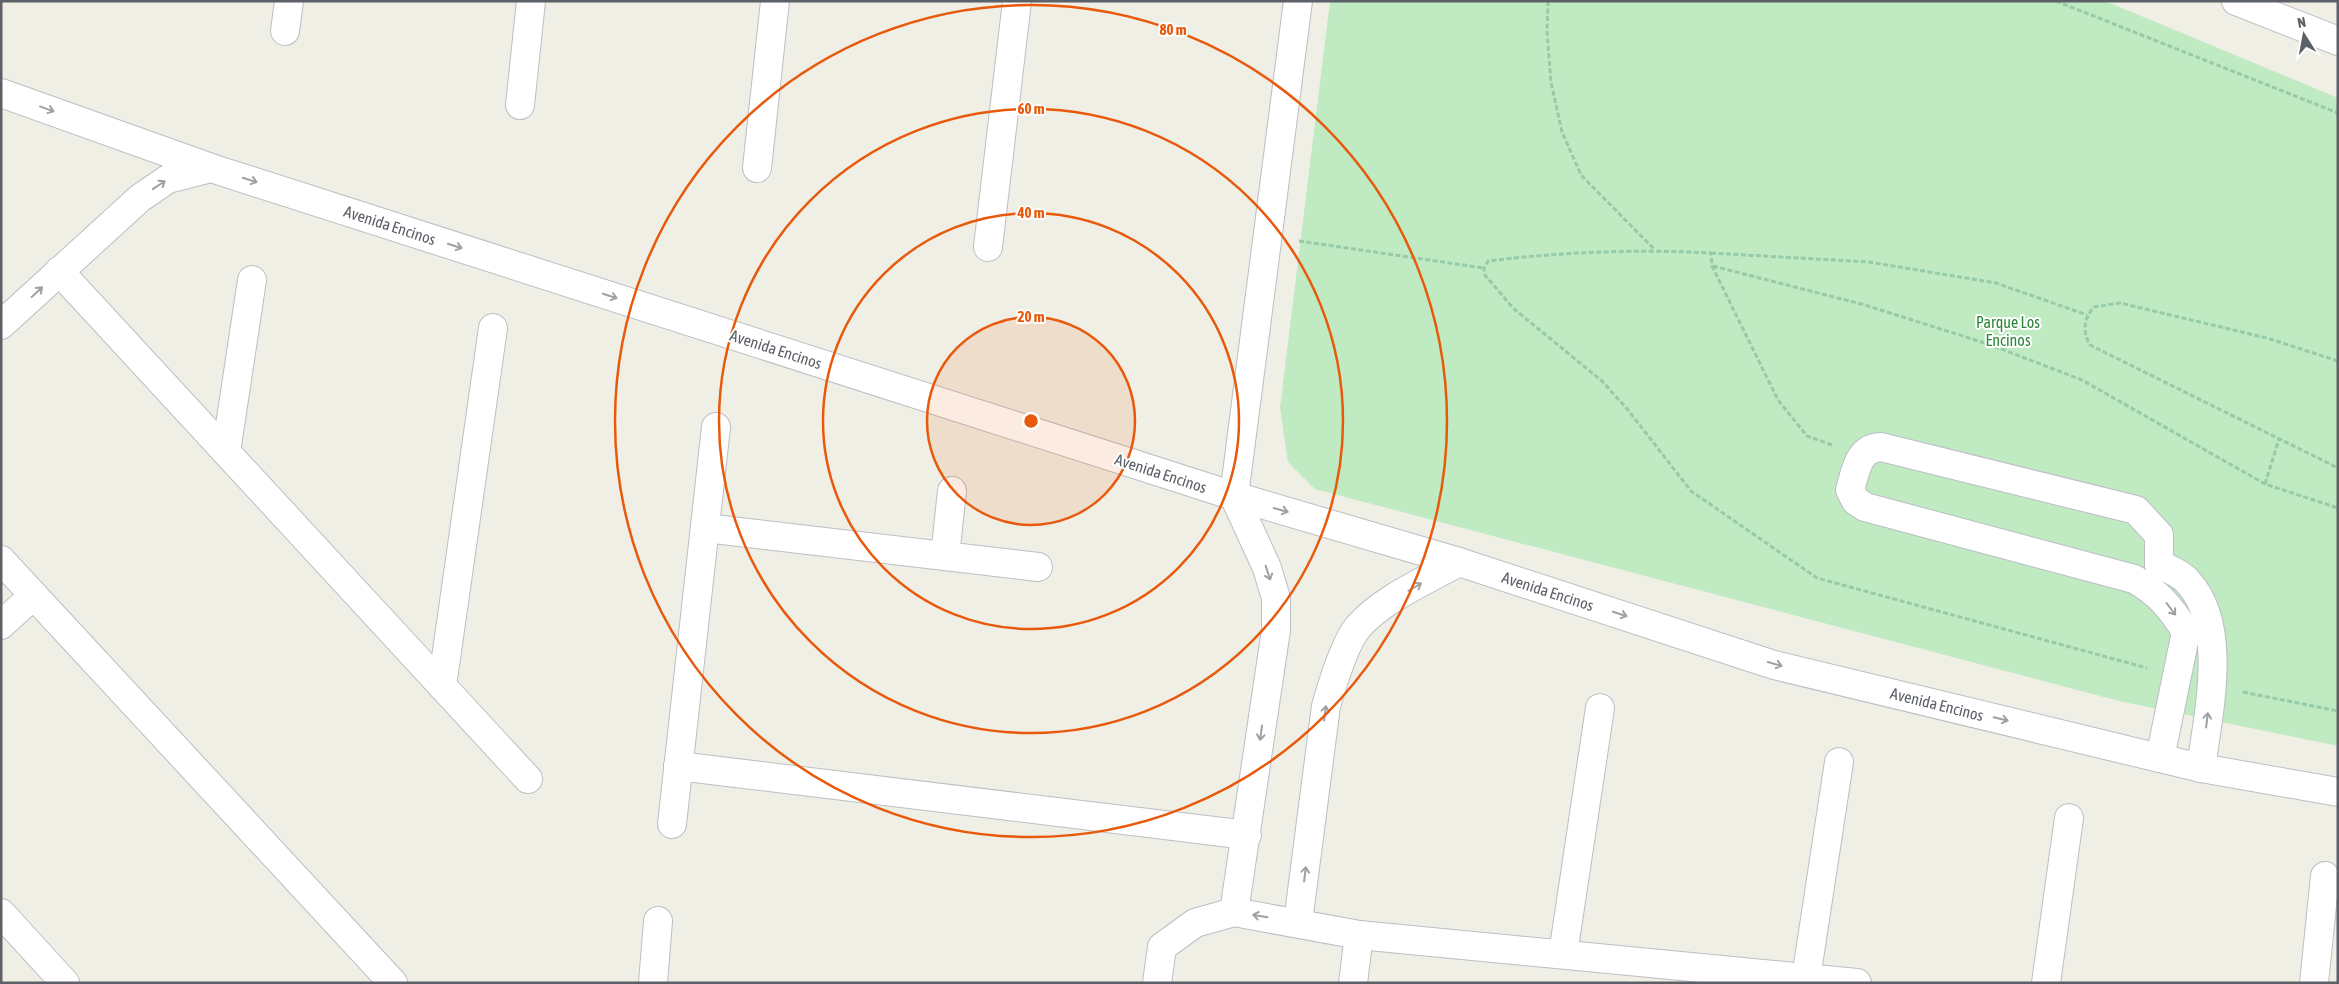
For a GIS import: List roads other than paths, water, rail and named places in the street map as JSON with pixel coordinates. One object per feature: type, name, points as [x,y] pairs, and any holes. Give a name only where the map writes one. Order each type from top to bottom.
[{"type":"street","points":[[285,31],[289,1]]},
{"type":"street","points":[[520,105],[531,1]]},
{"type":"street","points":[[758,168],[775,1]]},
{"type":"street","points":[[988,247],[1017,1]]},
{"type":"street","points":[[1234,912],[1276,630],[1276,598],[1267,568],[1234,496],[1298,1]]},
{"type":"street","points":[[2236,1],[2338,41]]},
{"type":"street","name":"Avenida Encinos","points":[[1,93],[211,168],[1234,496],[1459,562],[1774,664],[2201,768],[2338,792]]},
{"type":"street","points":[[1,325],[140,198],[168,179],[211,168]]},
{"type":"street","points":[[59,271],[528,779]]},
{"type":"street","points":[[226,452],[252,280]]},
{"type":"street","points":[[442,686],[493,328]]},
{"type":"street","points":[[672,824],[716,427]]},
{"type":"street","points":[[2159,564],[2159,535],[2136,510],[1881,447],[1872,447],[1860,456],[1850,490],[1856,501],[1865,507],[2134,579],[2151,588],[2170,607],[2186,632],[2160,758]]},
{"type":"street","points":[[945,556],[952,491]]},
{"type":"street","points":[[705,528],[1038,567]]},
{"type":"street","points":[[1,560],[393,983]]},
{"type":"street","points":[[1298,922],[1326,706],[1335,674],[1357,628],[1382,606],[1459,562]]},
{"type":"street","points":[[2134,579],[2159,564]]},
{"type":"street","points":[[2159,564],[2188,581],[2206,609],[2211,633],[2211,686],[2201,768]]},
{"type":"street","points":[[1,625],[34,596]]},
{"type":"street","points":[[1562,954],[1600,708]]},
{"type":"street","points":[[1806,978],[1839,762]]},
{"type":"street","points":[[678,766],[1247,834]]},
{"type":"street","points":[[2046,983],[2069,818]]},
{"type":"street","points":[[2314,983],[2325,876]]},
{"type":"street","points":[[1157,983],[1162,947],[1195,923],[1234,912],[1298,922],[1360,935],[1856,983]]},
{"type":"street","points":[[1,913],[65,983]]},
{"type":"street","points":[[653,983],[658,921]]},
{"type":"street","points":[[1353,983],[1360,935]]},
{"type":"park label","name":"Parque Los Encinos","points":[[2008,331]]}]
